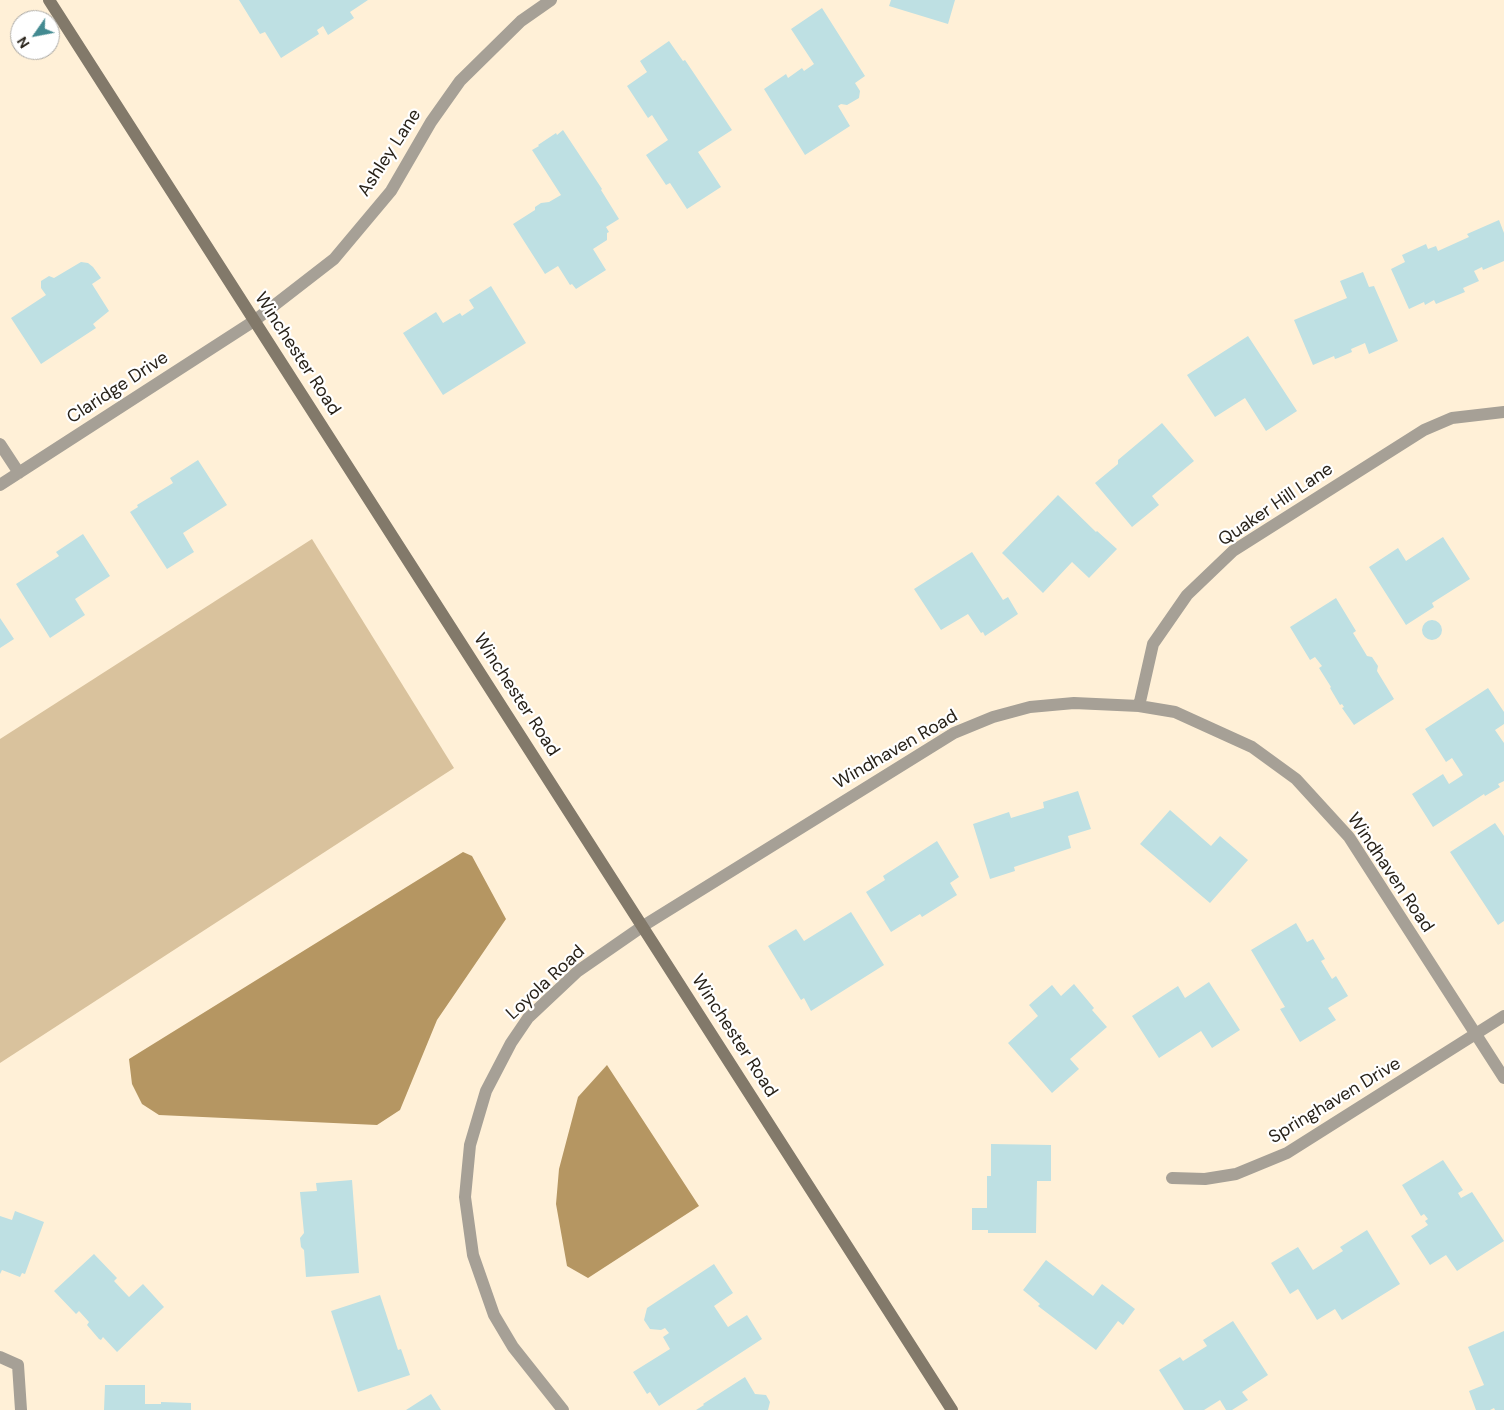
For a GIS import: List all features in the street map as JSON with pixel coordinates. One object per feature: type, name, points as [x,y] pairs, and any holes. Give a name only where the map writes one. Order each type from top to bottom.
[{"type":"main road","name":"Winchester Road","points":[[49,0],[952,1410]]},
{"type":"street","name":"Ashley Lane","points":[[254,321],[334,259],[391,191],[431,122],[460,81],[521,21],[551,0]]},
{"type":"street","name":"Claridge Drive","points":[[0,485],[254,321]]},
{"type":"street","name":"Quaker Hill Lane","points":[[1139,706],[1153,644],[1187,594],[1233,551],[1424,430],[1452,418],[1504,412]]},
{"type":"street","points":[[0,444],[19,473]]},
{"type":"street","name":"Windhaven Road","points":[[643,926],[954,733],[993,717],[1030,707],[1074,703],[1139,706],[1174,712],[1252,747],[1296,779],[1349,837],[1504,1078]]},
{"type":"street","name":"Loyola Road","points":[[563,1410],[513,1347],[494,1315],[476,1264],[473,1255],[465,1197],[470,1146],[486,1091],[511,1043],[528,1018],[578,971],[643,926]]},
{"type":"street","name":"Springhaven Drive","points":[[1172,1178],[1205,1179],[1236,1174],[1287,1153],[1504,1016]]},
{"type":"street","points":[[0,1357],[18,1365],[21,1410]]},
{"type":"shaded area","points":[[312,539],[454,768],[0,1063],[0,739]]},
{"type":"shaded area","points":[[463,852],[472,856],[506,919],[437,1020],[400,1110],[377,1125],[159,1115],[142,1104],[132,1084],[129,1059]]},
{"type":"shaded area","points":[[607,1065],[699,1206],[588,1278],[567,1266],[556,1204],[559,1169],[578,1097]]},
{"type":"building","points":[[239,0],[368,0],[350,12],[354,18],[328,35],[323,26],[317,30],[319,34],[281,58],[265,32],[260,34]]},
{"type":"building","points":[[891,0],[955,0],[948,24],[889,6]]},
{"type":"building","points":[[822,8],[865,76],[855,83],[860,91],[859,98],[847,105],[841,104],[838,106],[850,126],[805,155],[764,89],[786,74],[788,78],[802,68],[804,71],[814,64],[791,29]]},
{"type":"building","points":[[669,41],[683,61],[685,60],[732,130],[698,152],[721,187],[687,209],[670,183],[666,185],[646,155],[668,140],[652,115],[648,118],[627,86],[647,72],[640,61]]},
{"type":"building","points":[[563,130],[602,189],[619,219],[606,227],[609,232],[607,233],[607,240],[593,249],[606,270],[576,289],[572,284],[570,285],[558,266],[545,274],[513,224],[535,210],[535,207],[541,203],[549,202],[561,195],[532,150]]},
{"type":"building","points":[[1499,220],[1504,233],[1504,261],[1483,270],[1482,267],[1474,271],[1479,281],[1463,288],[1465,292],[1436,304],[1434,300],[1425,305],[1424,302],[1409,309],[1391,269],[1405,262],[1402,255],[1426,244],[1428,249],[1436,246],[1438,251],[1469,237],[1467,234]]},
{"type":"building","points":[[81,262],[88,263],[93,267],[101,278],[92,284],[109,311],[93,324],[96,328],[41,364],[11,318],[46,295],[41,288],[41,281],[49,276],[54,278]]},
{"type":"building","points":[[1363,272],[1369,287],[1374,286],[1398,341],[1369,354],[1365,343],[1351,349],[1352,352],[1338,358],[1335,359],[1334,356],[1313,365],[1294,320],[1347,298],[1340,281]]},
{"type":"building","points":[[491,286],[526,343],[443,395],[403,333],[436,312],[443,323],[460,313],[462,316],[474,308],[469,300]]},
{"type":"building","points":[[1248,336],[1297,411],[1266,431],[1245,398],[1215,417],[1187,375]]},
{"type":"building","points":[[1162,423],[1194,461],[1152,496],[1159,505],[1132,527],[1095,483],[1118,464],[1118,460]]},
{"type":"building","points":[[198,460],[227,505],[183,533],[194,552],[167,569],[130,512],[138,507],[137,505],[173,483],[170,478]]},
{"type":"building","points":[[1058,495],[1096,532],[1117,549],[1089,578],[1072,562],[1043,593],[1002,553]]},
{"type":"building","points":[[83,534],[110,576],[75,599],[85,615],[50,638],[16,584],[59,556],[56,552]]},
{"type":"building","points":[[1443,537],[1470,579],[1432,603],[1434,607],[1406,625],[1369,567],[1398,548],[1406,561]]},
{"type":"building","points":[[972,552],[1003,600],[1008,597],[1018,614],[985,636],[968,614],[941,630],[914,589]]},
{"type":"building","points":[[1336,598],[1356,631],[1353,633],[1367,656],[1372,657],[1378,666],[1377,671],[1394,699],[1354,725],[1319,668],[1322,666],[1315,657],[1310,660],[1290,627]]},
{"type":"building","points":[[0,618],[14,639],[0,648]]},
{"type":"building","points":[[1428,620],[1436,620],[1442,626],[1442,634],[1436,640],[1428,640],[1422,634],[1422,626]]},
{"type":"building","points":[[1488,688],[1504,712],[1504,724],[1495,730],[1504,743],[1504,781],[1498,784],[1500,787],[1485,796],[1484,794],[1433,827],[1412,794],[1443,774],[1449,784],[1463,775],[1452,758],[1446,762],[1425,729]]},
{"type":"building","points":[[1078,791],[1091,829],[1068,836],[1071,848],[1014,867],[1015,871],[990,879],[973,824],[1009,812],[1011,818],[1044,808],[1043,802]]},
{"type":"building","points":[[1170,810],[1211,846],[1220,836],[1248,860],[1210,903],[1140,844]]},
{"type":"building","points":[[1495,823],[1504,836],[1504,921],[1498,925],[1450,852]]},
{"type":"building","points":[[937,841],[959,877],[950,883],[957,895],[922,917],[920,914],[891,932],[866,892],[885,880],[883,876]]},
{"type":"building","points":[[851,912],[884,965],[811,1011],[804,998],[801,1000],[768,946],[796,929],[804,941]]},
{"type":"building","points":[[1296,923],[1307,942],[1313,939],[1325,959],[1321,961],[1332,979],[1336,976],[1348,996],[1328,1008],[1336,1020],[1300,1042],[1280,1009],[1285,1007],[1251,950]]},
{"type":"building","points":[[1209,982],[1240,1030],[1212,1048],[1201,1031],[1159,1058],[1132,1016],[1178,986],[1185,998]]},
{"type":"building","points":[[1074,984],[1094,1008],[1092,1010],[1107,1027],[1070,1059],[1079,1069],[1052,1093],[1008,1043],[1038,1016],[1029,1005],[1052,985],[1061,996]]},
{"type":"building","points":[[991,1144],[1051,1145],[1051,1181],[1037,1181],[1036,1233],[988,1233],[988,1230],[972,1230],[972,1208],[987,1208],[987,1176],[991,1176]]},
{"type":"building","points":[[1443,1160],[1463,1190],[1458,1193],[1461,1198],[1472,1192],[1504,1241],[1457,1271],[1446,1255],[1430,1265],[1411,1236],[1428,1225],[1425,1221],[1428,1219],[1424,1214],[1421,1216],[1402,1185]]},
{"type":"building","points":[[352,1180],[359,1273],[306,1277],[304,1250],[301,1247],[300,1238],[304,1233],[300,1192],[317,1191],[316,1183]]},
{"type":"building","points":[[15,1211],[44,1222],[25,1274],[22,1273],[20,1277],[2,1270],[0,1274],[0,1216],[12,1220]]},
{"type":"building","points":[[1367,1230],[1400,1284],[1342,1320],[1335,1309],[1317,1320],[1298,1289],[1290,1294],[1271,1263],[1298,1247],[1313,1270],[1343,1251],[1340,1247]]},
{"type":"building","points":[[94,1254],[117,1278],[114,1281],[129,1297],[143,1284],[164,1307],[117,1352],[103,1337],[101,1340],[99,1339],[87,1325],[89,1322],[79,1311],[76,1314],[54,1291]]},
{"type":"building","points":[[1046,1260],[1093,1296],[1102,1284],[1135,1309],[1123,1325],[1118,1321],[1096,1350],[1038,1306],[1040,1304],[1023,1290]]},
{"type":"building","points":[[714,1264],[733,1293],[714,1306],[728,1327],[747,1315],[762,1339],[659,1406],[650,1392],[647,1394],[633,1372],[670,1349],[663,1337],[669,1333],[665,1328],[661,1330],[650,1329],[644,1320],[647,1308]]},
{"type":"building","points":[[380,1295],[398,1350],[401,1349],[410,1375],[358,1392],[331,1311]]},
{"type":"building","points":[[1233,1321],[1268,1375],[1242,1392],[1248,1400],[1232,1410],[1226,1410],[1220,1400],[1204,1410],[1184,1410],[1159,1370],[1180,1357],[1183,1361],[1207,1346],[1203,1340]]},
{"type":"building","points":[[1504,1331],[1504,1410],[1495,1410],[1494,1408],[1490,1410],[1476,1410],[1469,1391],[1484,1385],[1468,1347]]},
{"type":"building","points":[[745,1377],[755,1394],[766,1395],[770,1402],[768,1410],[696,1410],[703,1404]]},
{"type":"building","points":[[105,1385],[145,1385],[145,1404],[161,1404],[161,1402],[191,1403],[191,1410],[104,1410]]},
{"type":"building","points":[[431,1394],[441,1410],[406,1410]]}]
